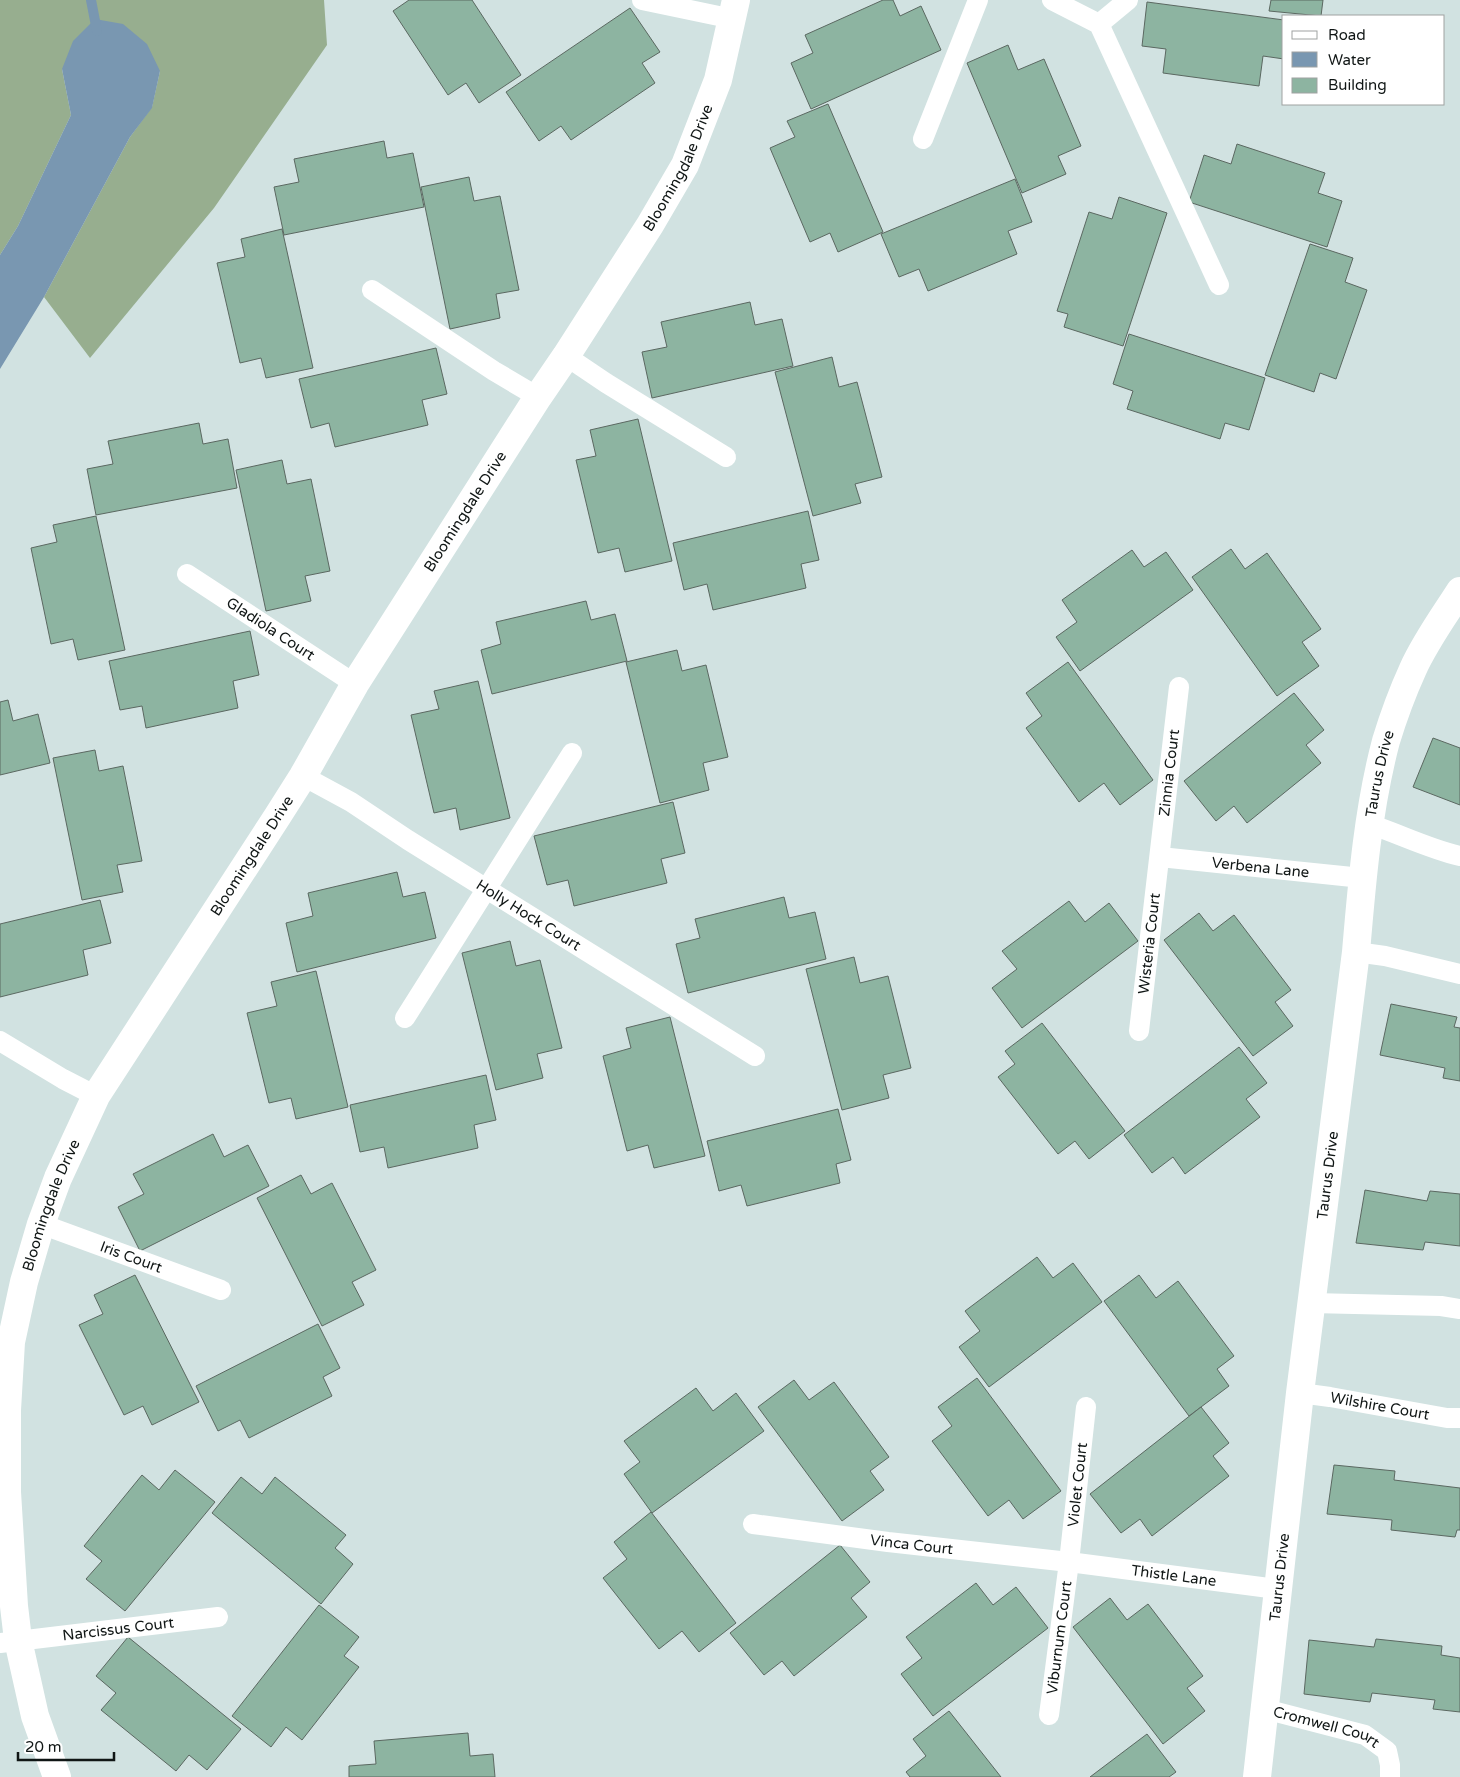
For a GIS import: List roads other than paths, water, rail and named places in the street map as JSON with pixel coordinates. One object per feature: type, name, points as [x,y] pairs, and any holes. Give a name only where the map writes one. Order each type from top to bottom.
[{"type":"street","name":"Bloomingdale Drive","points":[[57,1777],[9,1642],[14,1606],[7,1492],[7,1410],[11,1342],[24,1282],[41,1224],[58,1178],[96,1096],[303,776],[355,684],[566,356],[685,165],[718,80],[734,9]]},
{"type":"street","name":"Taurus Drive","points":[[1257,1777],[1300,1393],[1356,952],[1362,878],[1369,824],[1387,740],[1413,668],[1460,591]]},
{"type":"lane","points":[[642,0],[734,9]]},
{"type":"lane","points":[[923,139],[978,0]]},
{"type":"lane","points":[[1052,0],[1098,24],[1219,285]]},
{"type":"lane","points":[[1098,24],[1128,0]]},
{"type":"lane","points":[[372,290],[494,371],[538,397]]},
{"type":"lane","points":[[566,356],[726,458]]},
{"type":"lane","name":"Gladiola Court","points":[[187,574],[355,684]]},
{"type":"lane","name":"Zinnia Court","points":[[1160,857],[1179,687]]},
{"type":"lane","points":[[405,1018],[572,753]]},
{"type":"lane","name":"Holly Hock Court","points":[[303,776],[351,802],[408,840],[754,1056]]},
{"type":"lane","points":[[1369,824],[1396,832],[1442,852],[1460,856]]},
{"type":"lane","name":"Verbena Lane","points":[[1160,857],[1362,878]]},
{"type":"lane","name":"Wisteria Court","points":[[1139,1031],[1160,857]]},
{"type":"lane","points":[[1356,952],[1384,956],[1460,974]]},
{"type":"lane","points":[[0,1041],[63,1079],[96,1096]]},
{"type":"lane","name":"Iris Court","points":[[41,1224],[221,1290]]},
{"type":"lane","points":[[1311,1303],[1441,1306],[1460,1310]]},
{"type":"lane","name":"Wilshire Court","points":[[1300,1393],[1447,1418],[1460,1418]]},
{"type":"lane","name":"Violet Court","points":[[1069,1562],[1086,1407]]},
{"type":"lane","name":"Vinca Court","points":[[753,1524],[888,1542],[1069,1562]]},
{"type":"lane","name":"Thistle Lane","points":[[1069,1562],[1277,1589]]},
{"type":"lane","name":"Viburnum Court","points":[[1049,1715],[1069,1562]]},
{"type":"lane","name":"Narcissus Court","points":[[9,1642],[218,1617]]},
{"type":"lane","name":"Cromwell Court","points":[[1265,1709],[1365,1735],[1387,1751],[1390,1777]]},
{"type":"water","points":[[95,19],[123,24],[147,44],[160,71],[152,108],[130,137],[44,297],[0,369],[0,255],[18,226],[71,115],[62,69],[73,41]]},
{"type":"waterway","points":[[91,0],[97,31]]}]
